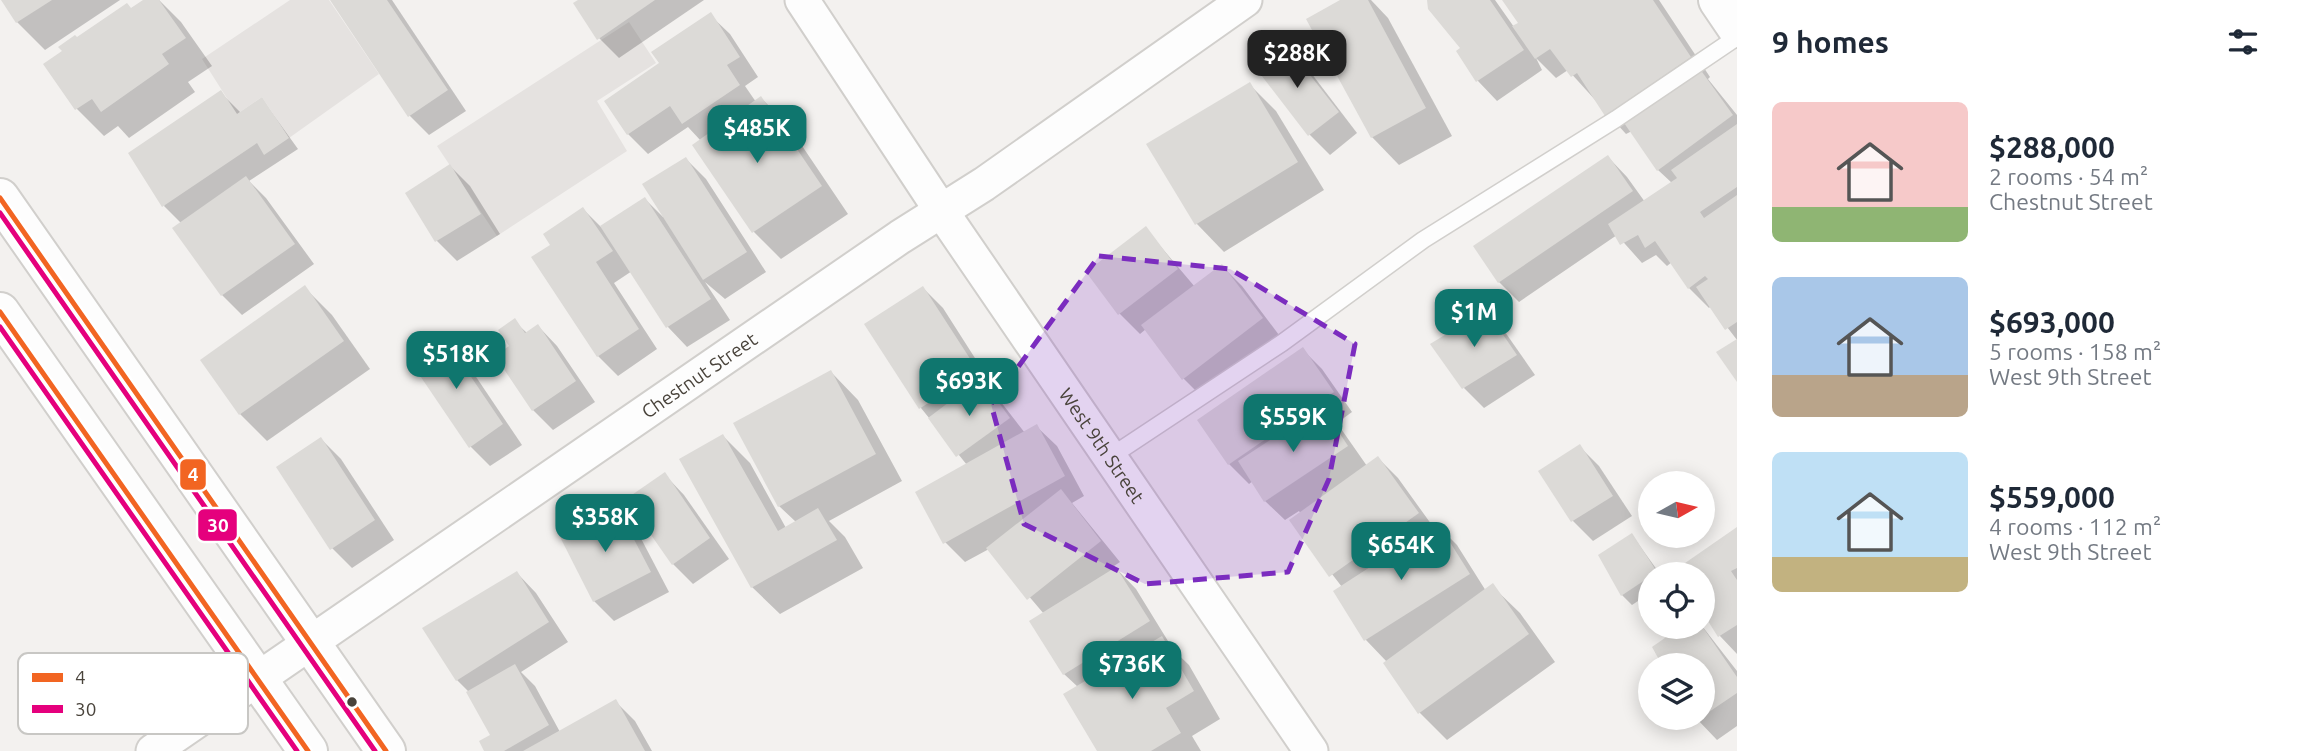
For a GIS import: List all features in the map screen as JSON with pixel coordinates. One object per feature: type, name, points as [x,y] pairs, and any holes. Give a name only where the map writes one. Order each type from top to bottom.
[{"type":"street","name":"West 9th Street","points":[[802,0],[942,212],[1311,751]]},
{"type":"street","name":"Chestnut Street","points":[[248,687],[900,237],[942,212],[1245,0]]},
{"type":"street","points":[[1718,0],[1737,28]]},
{"type":"street","points":[[0,198],[386,751]]},
{"type":"street","points":[[0,312],[239,653]]},
{"type":"street","points":[[248,666],[307,751]]},
{"type":"street","name":"Chestnut Street","points":[[153,751],[178,734]]},
{"type":"lane","points":[[1110,457],[1282,343],[1423,240],[1616,119],[1737,37]]},
{"type":"highlighted area","points":[[1099,256],[1230,269],[1355,344],[1329,479],[1288,572],[1145,584],[1024,524],[991,404]]},
{"type":"shaded area","points":[[290,0],[329,0],[379,74],[289,138],[262,97],[237,114],[202,59]]},
{"type":"shaded area","points":[[629,22],[656,63],[597,101],[627,151],[497,236],[437,146]]},
{"type":"building","points":[[1,0],[52,0],[16,23]]},
{"type":"building","points":[[143,0],[159,0],[186,38],[162,54],[169,64],[101,112],[92,99],[75,110],[43,64],[62,51],[58,47],[75,35],[77,37],[127,3],[131,8]]},
{"type":"building","points":[[330,0],[387,0],[448,90],[408,117]]},
{"type":"building","points":[[578,0],[655,0],[597,40],[573,3]]},
{"type":"building","points":[[1340,0],[1368,0],[1426,108],[1371,138],[1306,19]]},
{"type":"building","points":[[1427,0],[1490,0],[1524,50],[1476,82],[1456,51],[1460,48],[1428,9]]},
{"type":"building","points":[[1502,0],[1653,0],[1691,57],[1605,116],[1577,73],[1571,77],[1550,49],[1535,59],[1512,26],[1518,23]]},
{"type":"building","points":[[711,12],[740,57],[727,65],[740,85],[682,124],[670,106],[627,135],[604,101],[659,63],[651,52]]},
{"type":"building","points":[[1285,43],[1339,112],[1308,136],[1255,67]]},
{"type":"building","points":[[1700,69],[1733,115],[1657,171],[1622,120]]},
{"type":"building","points":[[1250,82],[1298,162],[1195,225],[1146,144]]},
{"type":"building","points":[[221,90],[237,114],[262,97],[289,138],[264,155],[257,143],[162,207],[128,153]]},
{"type":"building","points":[[761,96],[822,186],[752,233],[692,145]]},
{"type":"building","points":[[1737,124],[1737,187],[1700,212],[1704,218],[1737,195],[1737,322],[1725,330],[1696,287],[1708,279],[1705,276],[1688,289],[1655,241],[1645,248],[1638,235],[1620,245],[1608,224],[1677,178],[1671,170]]},
{"type":"building","points":[[1608,155],[1633,191],[1498,283],[1473,246]]},
{"type":"building","points":[[686,157],[747,252],[703,280],[642,184]]},
{"type":"building","points":[[450,164],[481,214],[435,242],[405,193]]},
{"type":"building","points":[[246,176],[295,244],[221,296],[172,228]]},
{"type":"building","points":[[645,197],[711,299],[666,328],[600,226]]},
{"type":"building","points":[[583,207],[613,251],[596,262],[639,329],[597,357],[531,257],[550,245],[543,234]]},
{"type":"building","points":[[1146,226],[1178,269],[1118,315],[1086,272]]},
{"type":"building","points":[[1222,264],[1263,318],[1182,380],[1141,325]]},
{"type":"building","points":[[305,285],[344,341],[239,415],[200,360]]},
{"type":"building","points":[[923,286],[978,371],[919,409],[864,324]]},
{"type":"building","points":[[1486,310],[1517,355],[1462,389],[1430,344]]},
{"type":"building","points":[[515,318],[525,333],[538,324],[576,381],[532,411],[495,356],[509,346],[498,330]]},
{"type":"building","points":[[442,334],[503,424],[469,448],[408,358]]},
{"type":"building","points":[[1737,339],[1737,382],[1716,352]]},
{"type":"building","points":[[1303,347],[1334,392],[1228,465],[1197,420]]},
{"type":"building","points":[[831,370],[876,454],[778,507],[733,423]]},
{"type":"building","points":[[981,378],[1010,418],[956,457],[928,418]]},
{"type":"building","points":[[1322,406],[1348,446],[1264,502],[1238,461]]},
{"type":"building","points":[[1037,424],[1065,476],[943,544],[915,492]]},
{"type":"building","points":[[723,434],[778,531],[818,508],[837,540],[751,588],[679,459]]},
{"type":"building","points":[[321,437],[375,520],[330,550],[276,467]]},
{"type":"building","points":[[1580,444],[1613,496],[1571,522],[1538,471]]},
{"type":"building","points":[[1378,456],[1419,513],[1329,577],[1289,520]]},
{"type":"building","points":[[665,472],[710,538],[672,565],[626,499]]},
{"type":"building","points":[[1061,489],[1101,541],[1027,600],[986,548]]},
{"type":"building","points":[[616,505],[651,572],[593,602],[559,535]]},
{"type":"building","points":[[1438,523],[1470,574],[1364,641],[1333,591]]},
{"type":"building","points":[[1737,527],[1737,568],[1731,571],[1737,580],[1737,625],[1718,637],[1715,632],[1715,562],[1687,562],[1707,548],[1715,548],[1715,542]]},
{"type":"building","points":[[1632,533],[1638,548],[1642,548],[1651,562],[1638,562],[1638,585],[1621,596],[1598,555]]},
{"type":"building","points":[[1116,567],[1150,621],[1063,675],[1029,621]]},
{"type":"building","points":[[517,571],[549,622],[456,681],[422,628]]},
{"type":"building","points":[[1493,583],[1529,634],[1418,714],[1383,663]]},
{"type":"building","points":[[1162,636],[1194,691],[1166,708],[1181,733],[1151,751],[1097,751],[1063,694]]},
{"type":"building","points":[[1663,639],[1711,639],[1737,677],[1737,693],[1715,708],[1715,653],[1655,653],[1652,647]]},
{"type":"building","points":[[515,664],[549,725],[504,751],[484,751],[479,741],[490,735],[466,692]]},
{"type":"building","points":[[616,699],[645,751],[523,751]]},
{"type":"transit line","name":"4","points":[[0,198],[386,751]]},
{"type":"transit line","name":"30","points":[[0,213],[375,751]]},
{"type":"transit line","name":"4","points":[[0,312],[239,653]]},
{"type":"transit line","name":"30","points":[[0,327],[228,653]]},
{"type":"transit line","name":"4","points":[[248,665],[308,751]]},
{"type":"transit line","name":"30","points":[[248,681],[297,751]]}]
